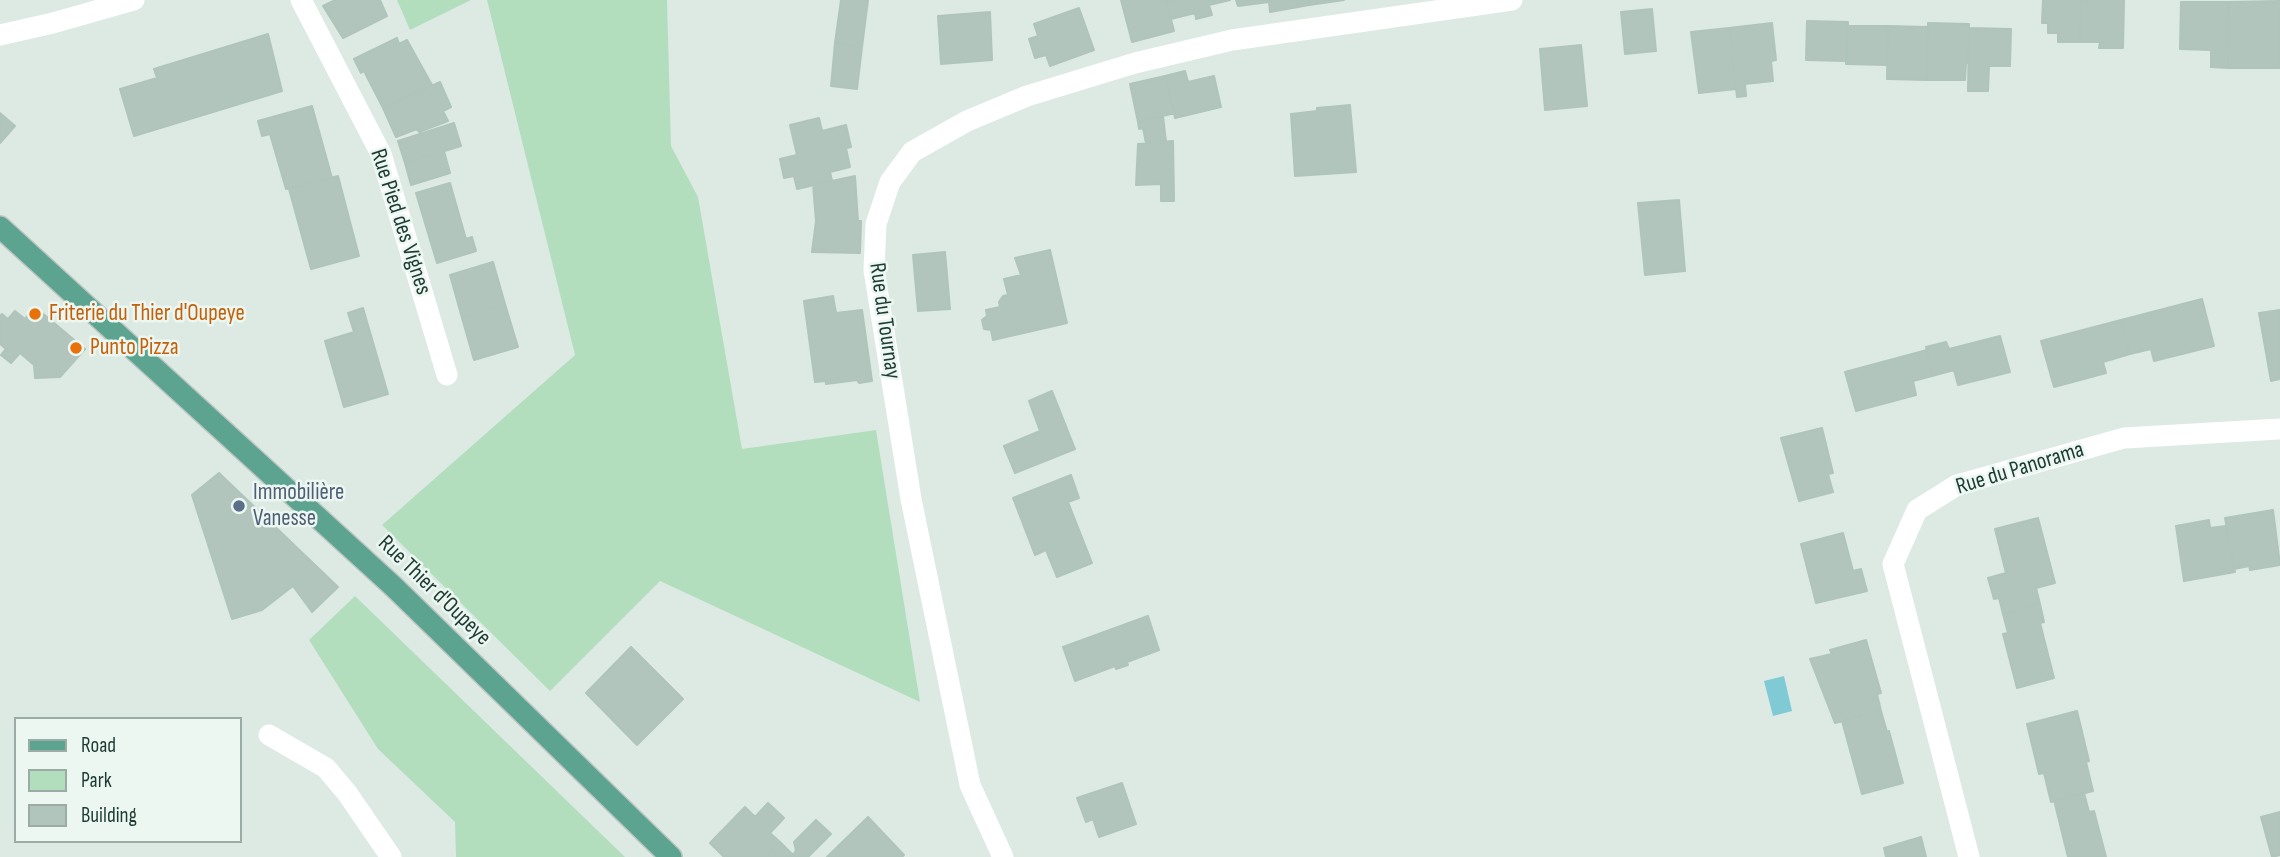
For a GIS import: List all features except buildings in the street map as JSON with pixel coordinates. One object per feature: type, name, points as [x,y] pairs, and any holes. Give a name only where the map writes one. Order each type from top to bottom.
[{"type":"main road","name":"Rue Thier d'Oupeye","points":[[0,227],[394,587],[671,857]]},
{"type":"street","points":[[0,35],[134,0]]},
{"type":"street","name":"Rue Pied des Vignes","points":[[301,0],[381,154],[447,375]]},
{"type":"street","name":"Rue du Tournay","points":[[1003,857],[970,785],[909,486],[874,270],[876,224],[890,182],[912,152],[967,121],[1027,96],[1135,63],[1232,40],[1512,0]]},
{"type":"street","name":"Rue du Panorama","points":[[1969,857],[1893,564],[1917,510],[1957,485],[2124,438],[2280,429]]},
{"type":"street","points":[[269,735],[326,768],[391,857]]},
{"type":"green space","points":[[397,0],[471,0],[410,30]]},
{"type":"green space","points":[[487,0],[667,0],[671,146],[698,197],[742,449],[876,430],[920,702],[660,581],[550,691],[382,525],[575,355]]},
{"type":"green space","points":[[355,596],[625,857],[456,857],[455,822],[378,749],[309,640]]},
{"type":"water","points":[[1784,676],[1792,711],[1773,716],[1764,681]]},
{"type":"place","name":"Friterie du Thier d'Oupeye","points":[[35,314]]},
{"type":"place","name":"Punto Pizza","points":[[76,348]]},
{"type":"place","name":"Immobilière Vanesse","points":[[239,506]]}]
